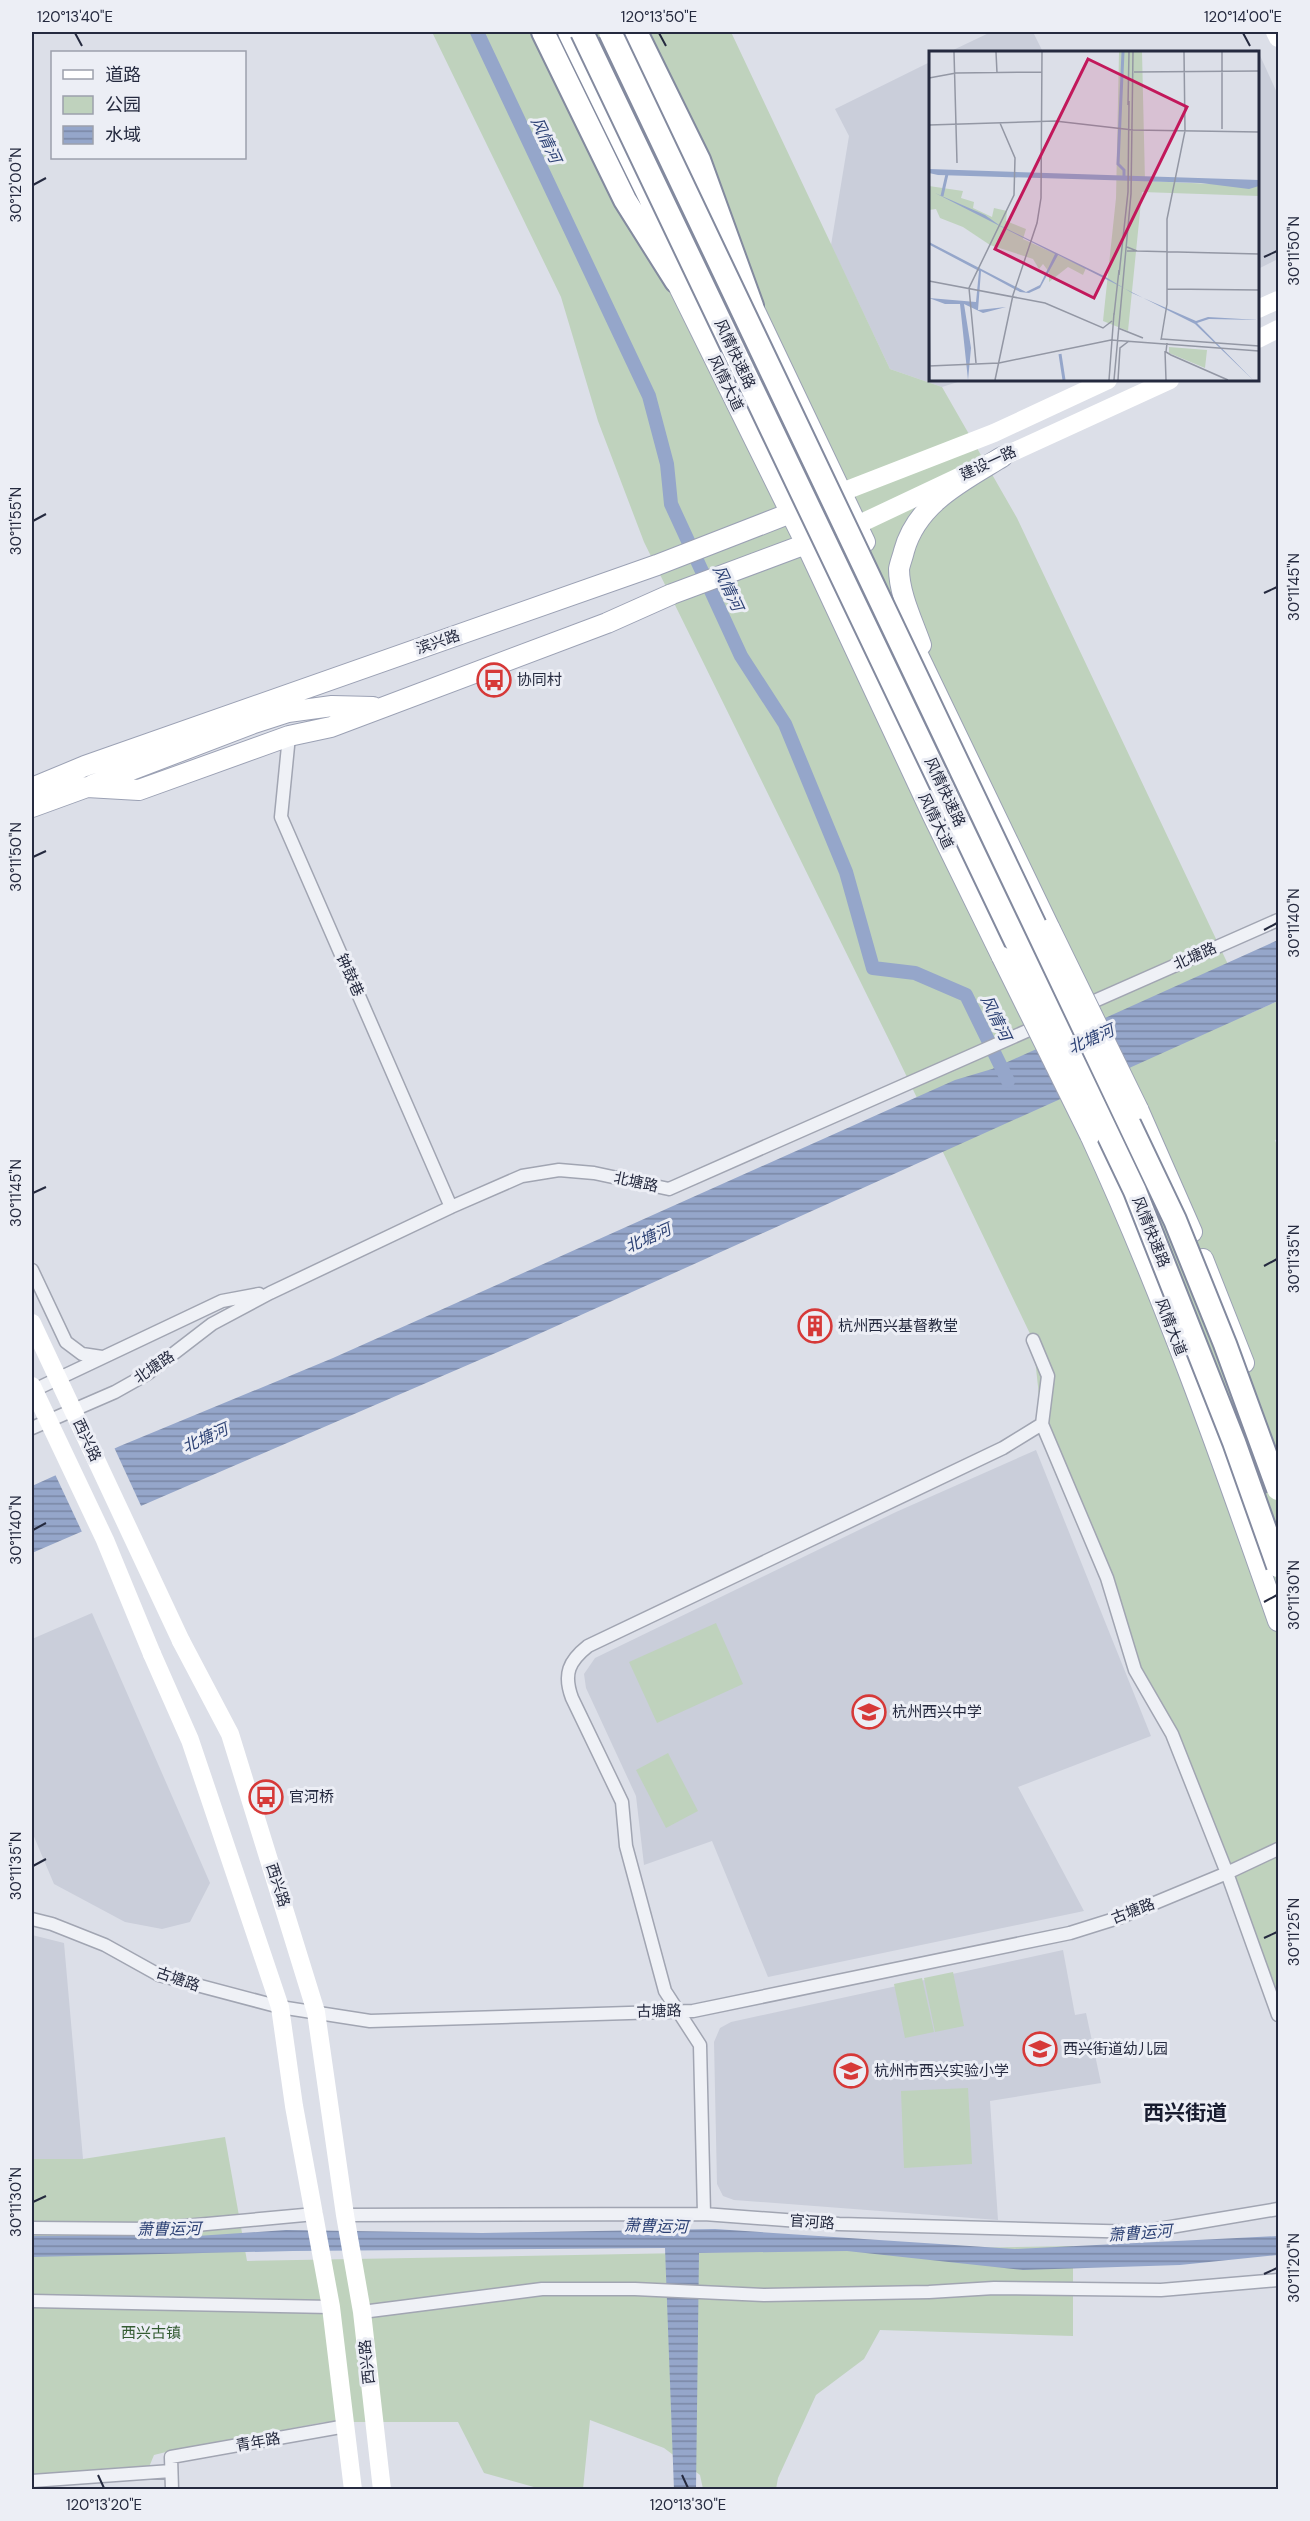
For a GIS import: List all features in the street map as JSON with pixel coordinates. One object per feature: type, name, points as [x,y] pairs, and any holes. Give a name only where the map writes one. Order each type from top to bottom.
[{"type":"highway","name":"风情快速路","points":[[582,32],[1135,1191],[1226,1420],[1278,1566]]},
{"type":"highway","name":"风情快速路","points":[[610,32],[1175,1220],[1229,1355],[1278,1489]]},
{"type":"highway","points":[[636,32],[699,160],[752,306]]},
{"type":"highway","points":[[545,38],[625,200],[676,281]]},
{"type":"main road","name":"风情大道","points":[[568,32],[650,198],[676,281],[806,544],[933,816],[1124,1208],[1235,1496],[1278,1621]]},
{"type":"main road","points":[[624,32],[856,525],[1167,1171],[1233,1332],[1278,1465]]},
{"type":"main road","points":[[1275,32],[1278,38]]},
{"type":"main road","points":[[1259,308],[1278,300]]},
{"type":"main road","points":[[1259,338],[1278,329]]},
{"type":"main road","name":"建设一路","points":[[842,492],[994,433],[1106,381]]},
{"type":"main road","name":"建设一路","points":[[806,544],[856,525],[1168,381]]},
{"type":"main road","points":[[935,688],[903,595],[899,568],[906,542],[920,515],[945,494],[1002,457]]},
{"type":"main road","name":"滨兴路","points":[[32,788],[85,766],[657,566],[842,492]]},
{"type":"main road","points":[[87,787],[139,790],[289,736],[331,727],[607,623],[672,594],[806,544]]},
{"type":"main road","points":[[32,807],[288,712],[332,706],[386,707]]},
{"type":"main road","name":"西兴路","points":[[32,1323],[181,1641],[230,1734],[316,2012],[345,2218],[362,2312],[382,2490]]},
{"type":"main road","name":"西兴路","points":[[32,1388],[105,1540],[190,1740],[280,2007],[294,2106],[331,2307],[353,2490]]},
{"type":"street","name":"钟鼓巷","points":[[289,736],[281,817],[451,1207]]},
{"type":"street","name":"北塘路","points":[[32,1428],[115,1392],[147,1374],[212,1324],[270,1293],[522,1176],[559,1170],[594,1173],[669,1190],[998,1042],[1278,920]]},
{"type":"street","points":[[32,1270],[66,1342],[82,1354],[102,1357]]},
{"type":"street","name":"北塘路","points":[[32,1388],[222,1301],[270,1293]]},
{"type":"street","points":[[1033,1340],[1048,1376],[1042,1424],[1107,1578],[1135,1670],[1172,1734],[1227,1873],[1278,2015]]},
{"type":"street","points":[[704,2214],[700,2045],[665,1991],[626,1846],[622,1802],[567,1684],[569,1669],[576,1655],[588,1646],[1003,1448],[1042,1424]]},
{"type":"street","name":"古塘路","points":[[32,1919],[52,1924],[105,1946],[159,1975],[280,2007],[370,2021],[693,2011],[1070,1933],[1121,1917],[1278,1849]]},
{"type":"street","name":"官河路","points":[[345,2218],[704,2214],[838,2224],[1141,2232],[1278,2209]]},
{"type":"street","points":[[32,2228],[152,2229],[315,2218]]},
{"type":"street","points":[[362,2312],[542,2289],[635,2289],[764,2295],[929,2292],[994,2288],[1161,2290],[1278,2280]]},
{"type":"street","points":[[32,2301],[331,2307]]},
{"type":"street","name":"青年路","points":[[171,2471],[171,2457],[346,2426]]},
{"type":"street","points":[[32,2481],[171,2471],[172,2490]]},
{"type":"shaded area","points":[[991,32],[1033,32],[1042,51],[951,51]]},
{"type":"shaded area","points":[[1259,53],[1278,95],[1278,259],[1259,268]]},
{"type":"shaded area","points":[[929,62],[929,381],[961,381],[942,387],[890,369],[831,245],[849,136],[835,109]]},
{"type":"shaded area","name":"杭州西兴中学","points":[[1036,1450],[1151,1736],[1018,1787],[1084,1911],[768,1977],[712,1841],[644,1865],[636,1796],[586,1688],[584,1674],[595,1658],[896,1512]]},
{"type":"shaded area","points":[[92,1613],[210,1883],[190,1922],[162,1929],[125,1922],[54,1884],[32,1832],[32,1639]]},
{"type":"shaded area","points":[[32,1935],[64,1943],[83,2159],[32,2159]]},
{"type":"shaded area","name":"杭州市西兴实验小学","points":[[1063,1950],[1075,2015],[1086,2013],[1101,2083],[990,2101],[998,2220],[734,2200],[723,2196],[717,2184],[714,2042],[720,2028],[731,2022]]},
{"type":"green space","points":[[432,32],[731,32],[890,369],[942,387],[1017,518],[1251,1013],[1278,1001],[1278,1139],[1275,1140],[1278,1149],[1278,2015],[1172,1734],[1135,1670],[1107,1578],[1042,1424],[1033,1340],[894,1050],[644,542],[598,421],[561,297]]},
{"type":"green space","points":[[716,1623],[743,1684],[657,1723],[629,1662]]},
{"type":"green space","points":[[668,1753],[698,1811],[666,1828],[636,1770]]},
{"type":"green space","points":[[953,1972],[964,2026],[935,2032],[924,1978]]},
{"type":"green space","points":[[922,1978],[934,2032],[905,2038],[894,1984]]},
{"type":"green space","points":[[968,2088],[972,2164],[904,2168],[901,2091]]},
{"type":"green space","name":"西兴古镇","points":[[225,2137],[247,2261],[1073,2246],[1073,2336],[880,2330],[864,2359],[816,2395],[778,2478],[776,2489],[703,2489],[700,2475],[664,2448],[590,2420],[583,2489],[541,2489],[484,2473],[458,2422],[325,2422],[154,2455],[149,2467],[32,2482],[32,2159],[83,2159]]},
{"type":"water","name":"北塘河","points":[[1278,940],[1278,1001],[521,1342],[32,1553],[32,1486],[120,1446],[333,1358],[955,1080],[992,1069]]},
{"type":"water","points":[[715,2229],[1015,2249],[1278,2236],[1278,2255],[1180,2265],[1023,2270],[847,2251],[699,2253],[696,2489],[674,2490],[665,2248],[293,2251],[32,2257],[32,2236],[197,2236],[286,2230],[482,2233]]},
{"type":"pier","points":[[113,1445],[142,1508],[83,1534],[54,1472]]},
{"type":"waterway","name":"风情河","points":[[477,32],[649,396],[667,464],[671,504],[741,656],[785,724],[846,872],[873,968],[915,973],[966,995],[1008,1081]]},
{"type":"place","name":"协同村","points":[[494,680]]},
{"type":"place","name":"杭州西兴基督教堂","points":[[815,1326]]},
{"type":"place","name":"杭州西兴中学","points":[[869,1712]]},
{"type":"place","name":"官河桥","points":[[266,1797]]},
{"type":"place","name":"西兴街道幼儿园","points":[[1040,2049]]},
{"type":"place","name":"杭州市西兴实验小学","points":[[851,2071]]},
{"type":"district","name":"西兴街道","points":[[1185,2113]]},
{"type":"water label","name":"萧曹运河","points":[[656,2226]]},
{"type":"water label","name":"萧曹运河","points":[[169,2229]]},
{"type":"water label","name":"萧曹运河","points":[[1140,2233]]}]
